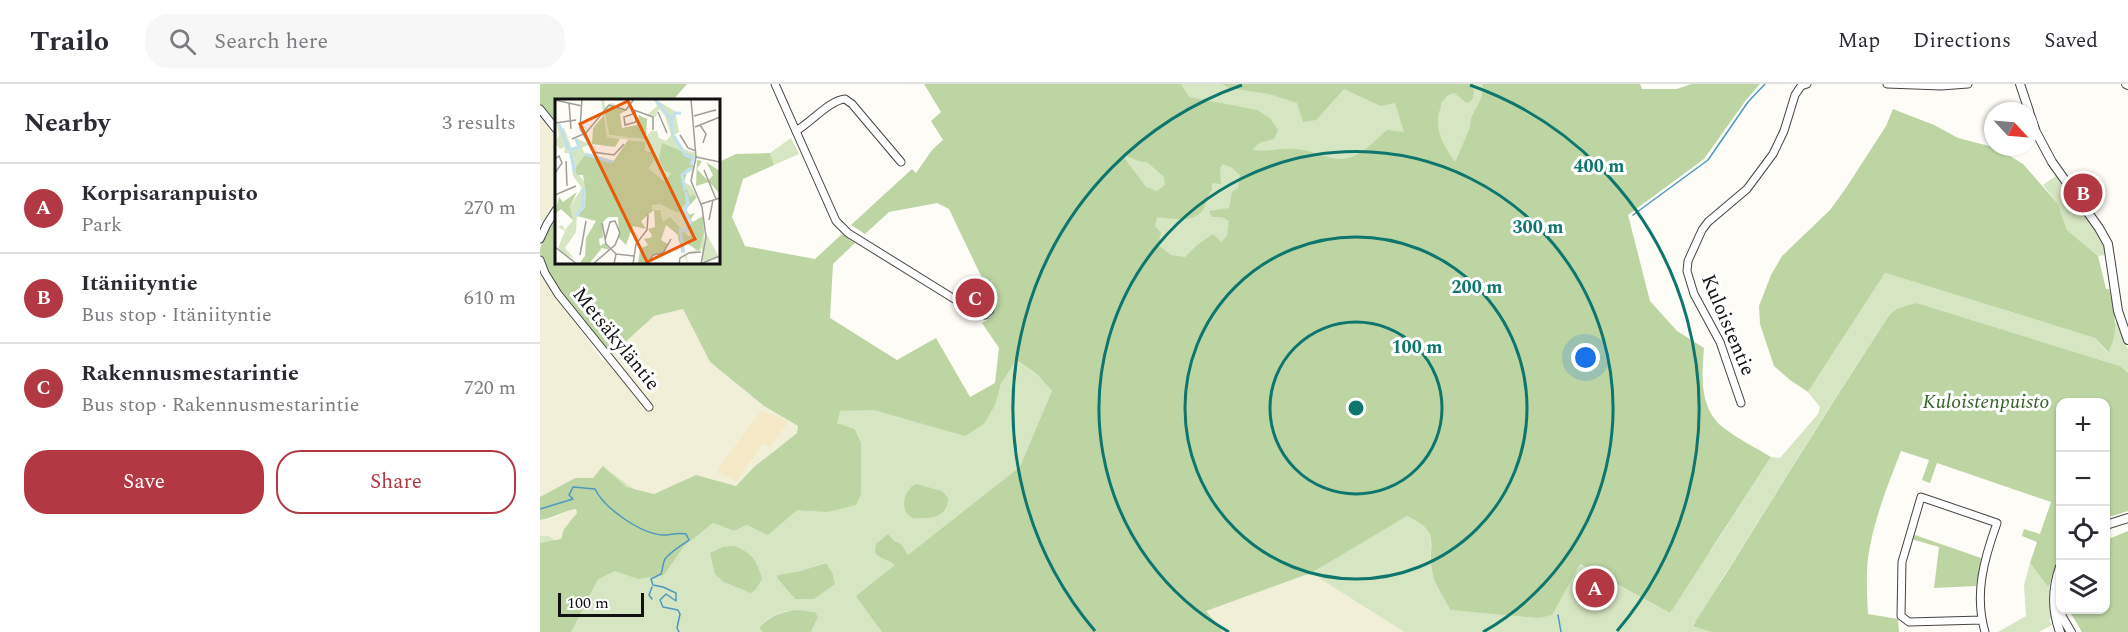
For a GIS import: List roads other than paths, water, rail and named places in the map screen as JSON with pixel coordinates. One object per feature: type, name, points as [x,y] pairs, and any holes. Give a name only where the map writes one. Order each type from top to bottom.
[{"type":"street","points":[[775,84],[841,228],[964,305]]},
{"type":"street","name":"Kuloistentie","points":[[1742,403],[1720,342],[1694,294],[1687,271],[1688,261],[1708,222],[1747,189],[1773,154],[1784,131],[1795,95],[1801,86],[1807,84]]},
{"type":"street","points":[[1887,84],[1955,86],[1968,84]]},
{"type":"street","points":[[2020,84],[2026,102]]},
{"type":"street","points":[[796,131],[811,122],[833,102],[845,99],[852,104],[901,162]]},
{"type":"street","points":[[540,109],[555,128]]},
{"type":"street","points":[[2038,136],[2052,162],[2108,244],[2118,311],[2128,340]]},
{"type":"street","points":[[540,239],[555,212]]},
{"type":"street","name":"Metsäkyläntie","points":[[540,260],[558,294],[649,407]]},
{"type":"street","points":[[1982,620],[1909,622],[1901,616],[1902,562],[1921,497],[1997,523],[1981,578],[1980,598],[1985,632]]},
{"type":"street","points":[[2110,524],[2128,518]]},
{"type":"street","points":[[2056,582],[2054,611],[2065,631]]},
{"type":"waterway","points":[[1633,215],[1708,160],[1748,102],[1765,84]]},
{"type":"waterway","points":[[540,509],[573,499],[569,495],[573,487],[595,489],[615,512],[644,530],[663,535],[686,534],[689,540],[667,557],[661,574],[651,579],[653,585],[676,593],[676,601],[666,594],[660,600],[663,607],[678,610],[680,614],[677,628],[679,632]]},
{"type":"waterway","points":[[652,587],[649,595],[652,599]]},
{"type":"waterway","points":[[1558,615],[1561,632]]},
{"type":"place","name":"Itäniityntie","points":[[2083,193]]},
{"type":"place","name":"Rakennusmestarintie","points":[[975,298]]},
{"type":"place","name":"Korpisaranpuisto","points":[[1595,588]]},
{"type":"park label","name":"Kuloistenpuisto","points":[[1986,402]]}]
